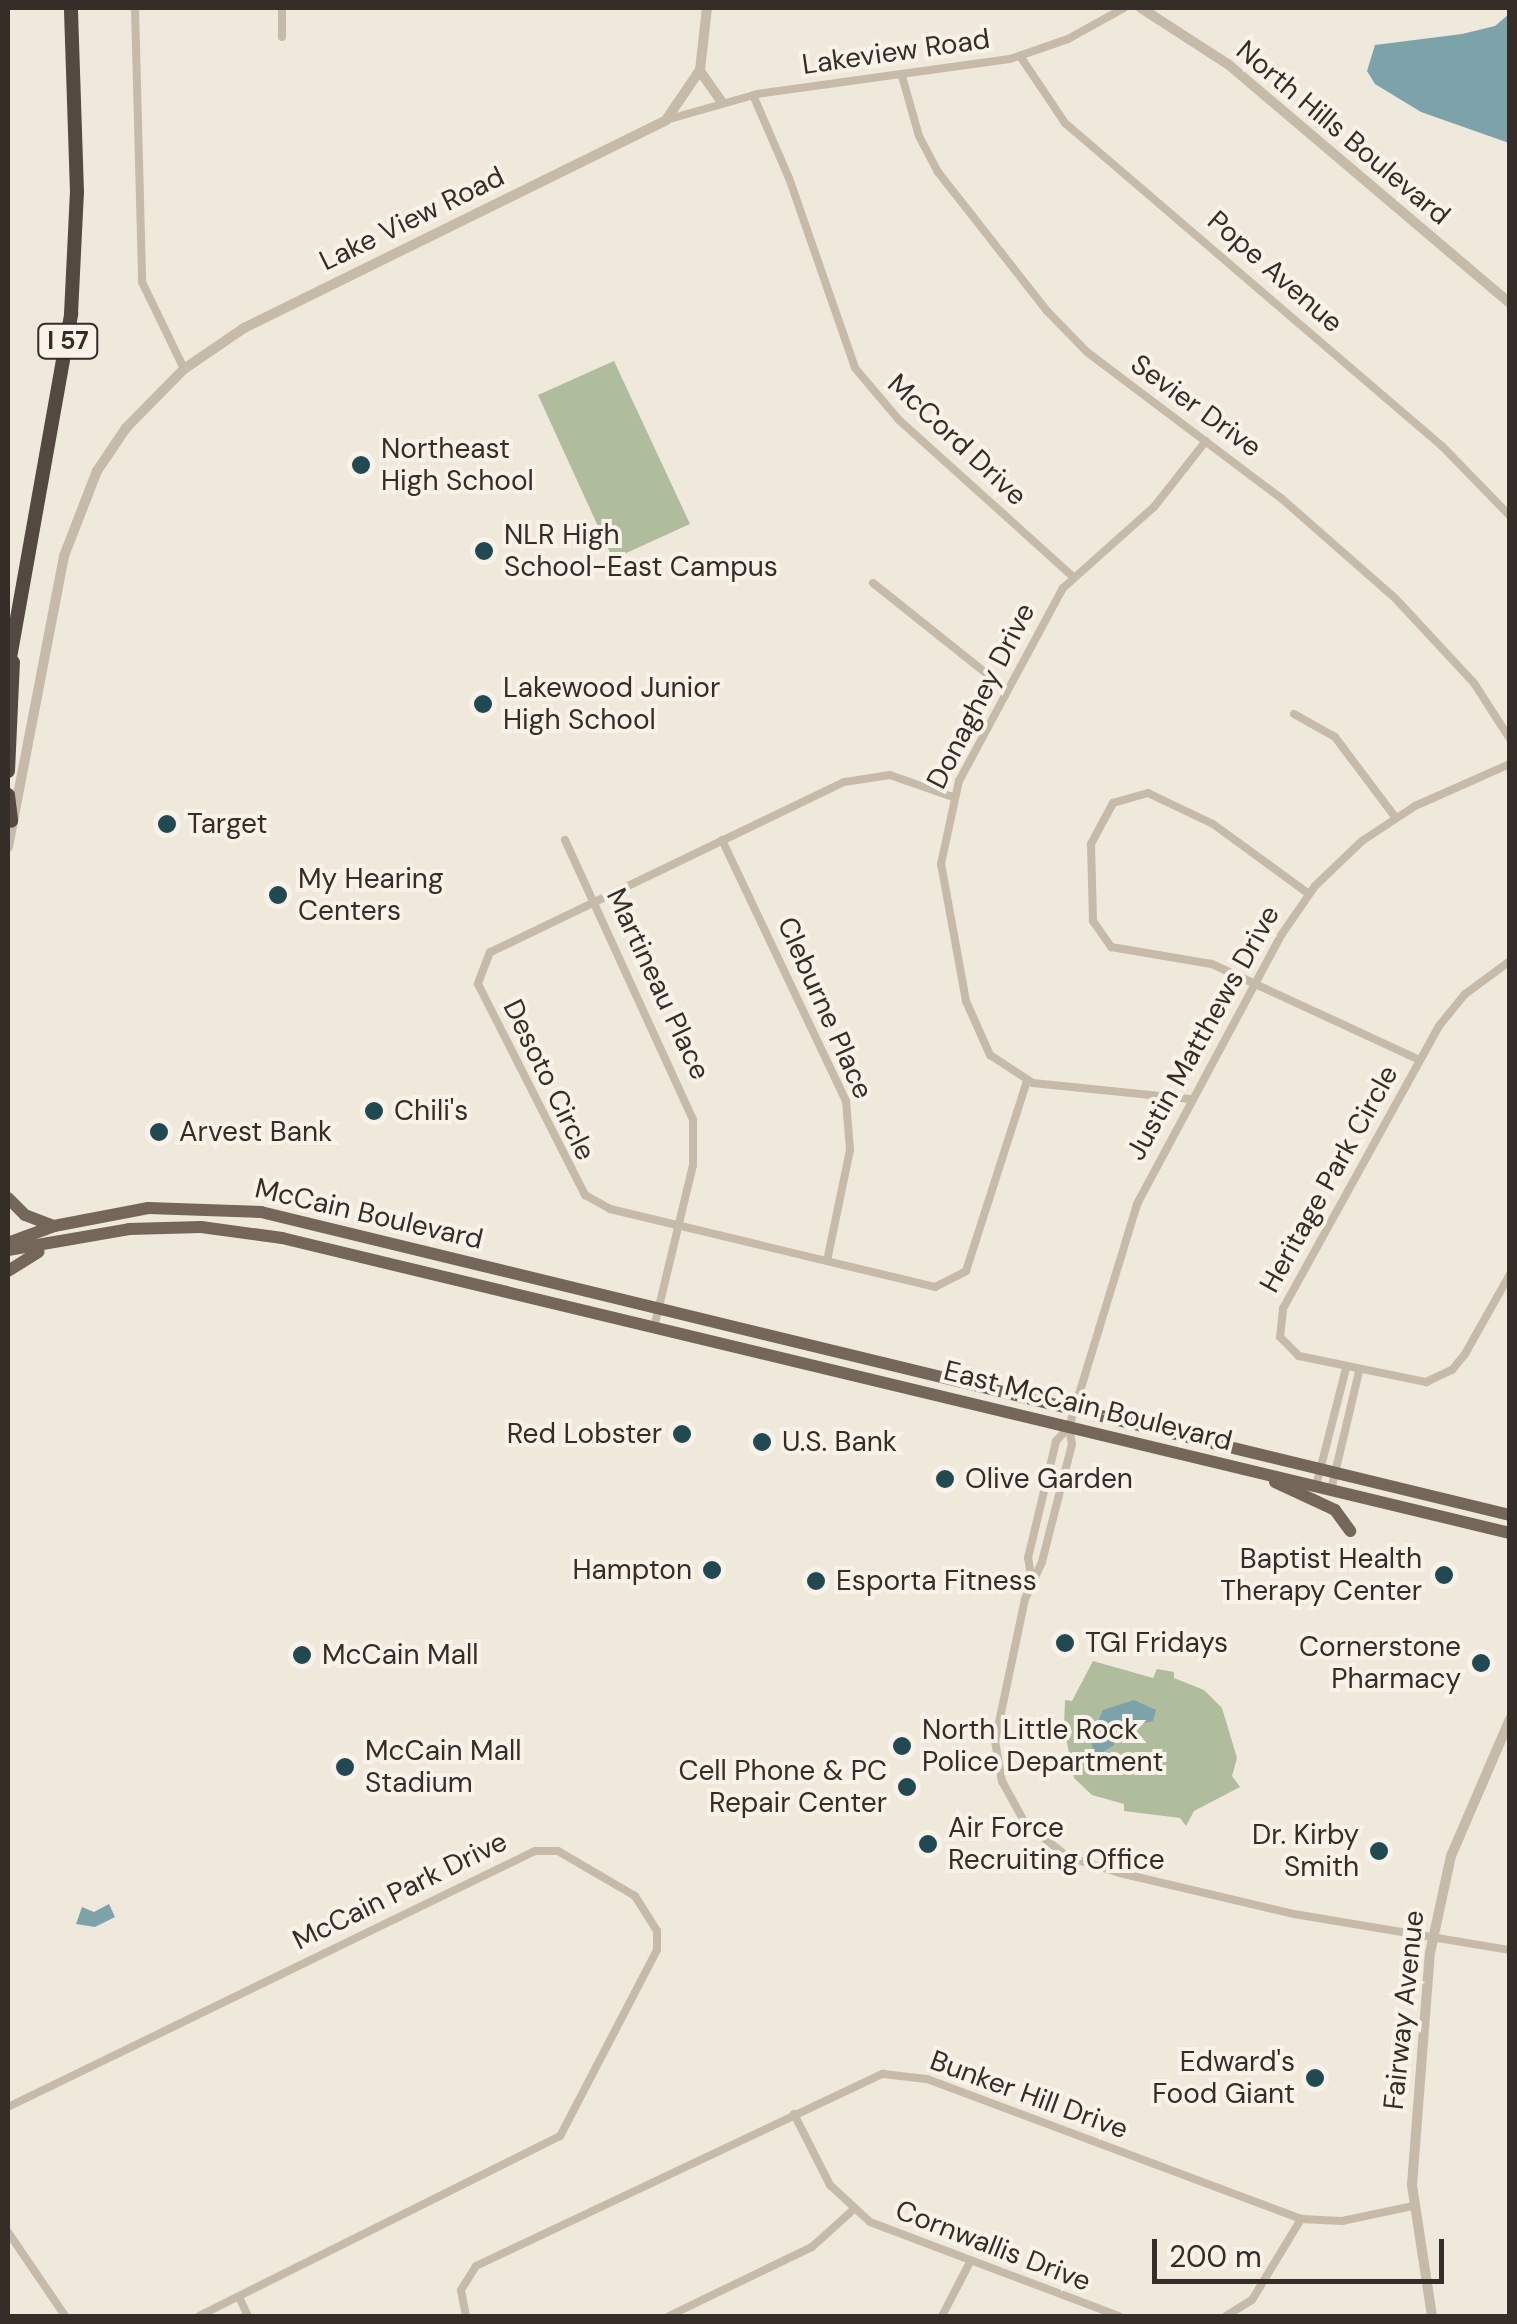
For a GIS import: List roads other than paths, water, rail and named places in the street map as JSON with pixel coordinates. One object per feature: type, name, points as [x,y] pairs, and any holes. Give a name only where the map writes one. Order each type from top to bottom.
[{"type":"highway","name":"I 57","points":[[8,669],[72,314],[77,192],[72,8]]},
{"type":"highway","points":[[8,771],[15,638]]},
{"type":"highway","points":[[8,795],[11,821]]},
{"type":"main road","points":[[8,1198],[25,1215],[54,1226]]},
{"type":"main road","name":"McCain Boulevard","points":[[8,1246],[54,1226],[174,1206],[260,1212],[658,1310]]},
{"type":"main road","name":"McCain Boulevard","points":[[8,1246],[52,1245],[129,1229],[253,1233],[654,1327]]},
{"type":"main road","points":[[8,1271],[52,1245]]},
{"type":"main road","name":"East McCain Boulevard","points":[[658,1310],[1510,1515]]},
{"type":"main road","name":"East McCain Boulevard","points":[[654,1327],[1510,1533]]},
{"type":"main road","points":[[1254,1472],[1336,1510],[1350,1530]]},
{"type":"street","points":[[135,8],[142,282],[184,369]]},
{"type":"street","points":[[282,8],[282,37]]},
{"type":"street","points":[[666,120],[700,70],[706,8]]},
{"type":"street","name":"Lakeview Road","points":[[666,120],[753,95],[1020,56],[1124,8]]},
{"type":"street","name":"North Hills Boulevard","points":[[1141,8],[1229,65],[1510,304]]},
{"type":"street","name":"Pope Avenue","points":[[1020,56],[1065,123],[1430,435],[1510,516]]},
{"type":"street","points":[[700,70],[722,102]]},
{"type":"street","name":"Sevier Drive","points":[[902,76],[919,136],[938,172],[1046,311],[1087,352],[1206,441],[1395,598],[1474,683],[1510,739]]},
{"type":"street","name":"McCord Drive","points":[[753,95],[790,178],[855,368],[899,420],[1072,576]]},
{"type":"street","name":"Lake View Road","points":[[8,847],[76,517],[116,440],[184,369],[296,300],[666,120]]},
{"type":"street","name":"Donaghey Drive","points":[[1027,1080],[983,1045],[966,1001],[941,889],[952,797],[1072,576],[1154,506],[1206,441]]},
{"type":"street","points":[[873,583],[1007,690]]},
{"type":"street","points":[[1294,714],[1335,737],[1395,817]]},
{"type":"street","name":"Justin Matthews Drive","points":[[1069,1427],[1137,1204],[1190,1099],[1309,894],[1395,817],[1510,764]]},
{"type":"street","name":"Desoto Circle","points":[[952,797],[906,778],[865,776],[490,952],[478,984],[578,1188],[610,1209],[936,1287],[957,1280],[970,1260],[1027,1080]]},
{"type":"street","points":[[1309,894],[1170,802],[1139,792],[1107,809],[1088,867],[1093,921],[1107,944],[1212,964],[1420,1060]]},
{"type":"street","name":"Martineau Place","points":[[564,840],[689,1101],[693,1165],[654,1327]]},
{"type":"street","name":"Cleburne Place","points":[[722,840],[846,1100],[848,1167],[826,1261]]},
{"type":"street","name":"Heritage Park Circle","points":[[1510,962],[1465,994],[1420,1060],[1278,1322],[1290,1350],[1359,1372],[1412,1383],[1445,1375],[1465,1354],[1510,1274]]},
{"type":"street","points":[[1027,1080],[1190,1099]]},
{"type":"street","points":[[1324,1488],[1346,1368]]},
{"type":"street","points":[[1324,1488],[1359,1372]]},
{"type":"street","points":[[1031,1576],[1028,1558],[1056,1441],[1069,1427]]},
{"type":"street","points":[[1069,1427],[1072,1444],[1050,1532],[1031,1576],[995,1741],[1009,1799],[1042,1840],[1084,1864],[1120,1874],[1294,1914],[1510,1950]]},
{"type":"street","name":"Fairway Avenue","points":[[1432,2316],[1414,2206],[1412,2141],[1433,1937],[1451,1856],[1510,1720]]},
{"type":"street","name":"McCain Park Drive","points":[[8,2107],[534,1850],[558,1851],[636,1896],[657,1931],[657,1950],[560,2136],[199,2316]]},
{"type":"street","name":"Bunker Hill Drive","points":[[466,2316],[461,2290],[476,2266],[876,2076],[914,2075],[1301,2219],[1342,2222],[1414,2206]]},
{"type":"street","points":[[669,2316],[812,2247],[853,2210],[830,2185],[794,2114]]},
{"type":"street","name":"Cornwallis Drive","points":[[853,2210],[970,2262],[1120,2316]]},
{"type":"street","points":[[1226,2316],[1252,2300],[1301,2219]]},
{"type":"street","points":[[8,2232],[65,2316]]},
{"type":"street","points":[[942,2316],[970,2262]]},
{"type":"street","points":[[239,2297],[248,2316]]},
{"type":"water","points":[[1509,14],[1509,143],[1421,112],[1375,84],[1367,71],[1375,45],[1462,34],[1495,26]]},
{"type":"water","points":[[1134,1700],[1156,1710],[1153,1721],[1117,1728],[1114,1745],[1094,1758],[1091,1737],[1103,1710]]},
{"type":"water","points":[[109,1904],[115,1917],[95,1927],[76,1924],[82,1907],[94,1912]]},
{"type":"place","name":"Northeast High School","points":[[361,465]]},
{"type":"place","name":"NLR High School-East Campus","points":[[484,551]]},
{"type":"place","name":"Lakewood Junior High School","points":[[483,704]]},
{"type":"place","name":"Target","points":[[167,824]]},
{"type":"place","name":"My Hearing Centers","points":[[278,895]]},
{"type":"place","name":"Chili's","points":[[374,1111]]},
{"type":"place","name":"Arvest Bank","points":[[159,1132]]},
{"type":"place","name":"Red Lobster","points":[[682,1434]]},
{"type":"place","name":"U.S. Bank","points":[[762,1442]]},
{"type":"place","name":"Olive Garden","points":[[945,1479]]},
{"type":"place","name":"Hampton","points":[[712,1570]]},
{"type":"place","name":"Baptist Health Therapy Center","points":[[1444,1575]]},
{"type":"place","name":"Esporta Fitness","points":[[816,1581]]},
{"type":"place","name":"TGI Fridays","points":[[1065,1643]]},
{"type":"place","name":"McCain Mall","points":[[302,1655]]},
{"type":"place","name":"Cornerstone Pharmacy","points":[[1481,1663]]},
{"type":"place","name":"North Little Rock Police Department","points":[[902,1746]]},
{"type":"place","name":"McCain Mall Stadium","points":[[345,1767]]},
{"type":"place","name":"Cell Phone & PC Repair Center","points":[[907,1787]]},
{"type":"place","name":"Air Force Recruiting Office","points":[[928,1844]]},
{"type":"place","name":"Dr. Kirby Smith","points":[[1379,1851]]},
{"type":"place","name":"Edward's Food Giant","points":[[1315,2078]]}]
